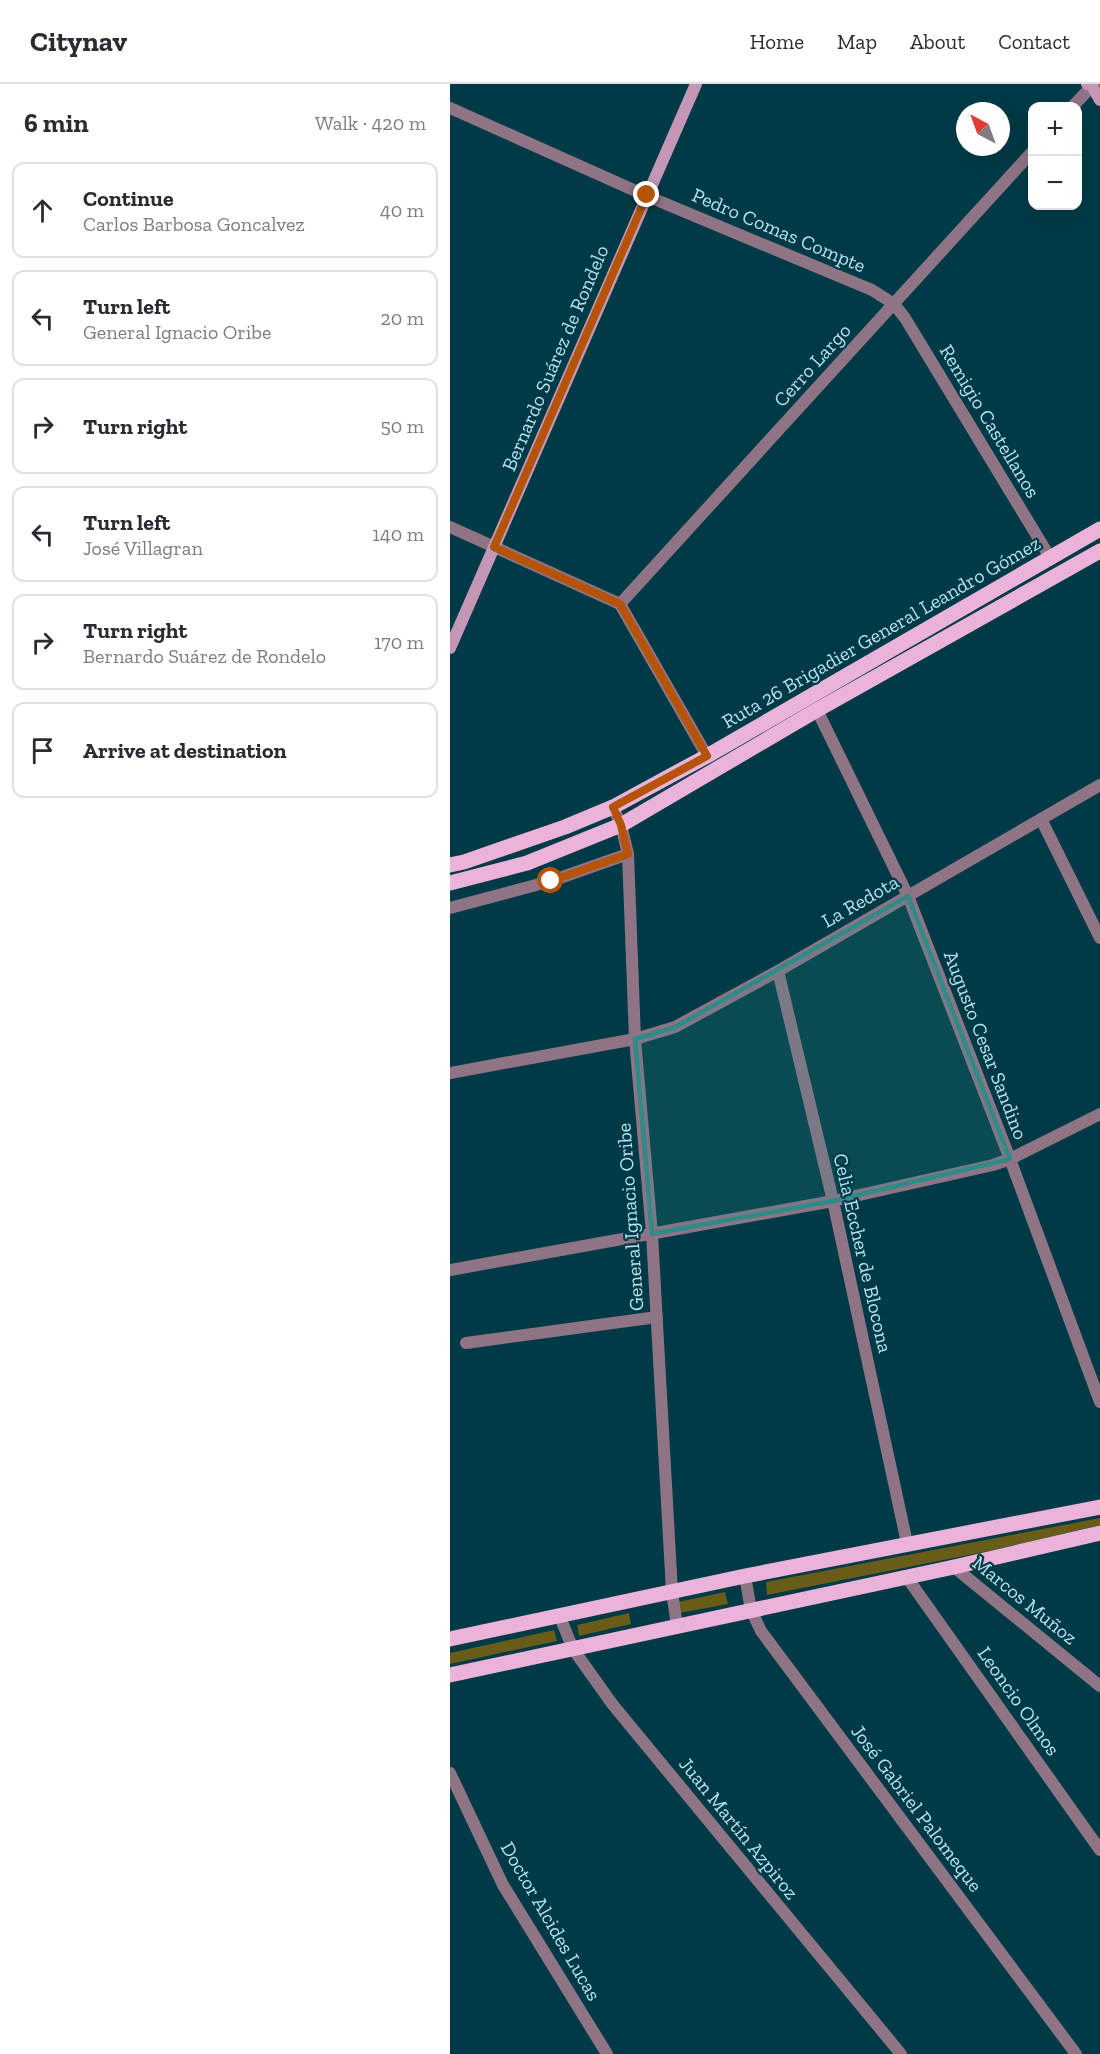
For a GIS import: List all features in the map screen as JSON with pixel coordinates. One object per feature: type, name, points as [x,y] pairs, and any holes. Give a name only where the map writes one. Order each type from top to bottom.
[{"type":"main road","name":"Ruta 26 Brigadier General Leandro Gómez","points":[[450,865],[566,827],[613,807],[707,756],[1100,529]]},
{"type":"main road","name":"Ruta 26 Brigadier General Leandro Gómez","points":[[450,884],[527,863],[621,825],[817,710],[1100,551]]},
{"type":"main road","points":[[450,1639],[907,1543],[1100,1507]]},
{"type":"main road","points":[[450,1675],[954,1567],[1100,1533]]},
{"type":"street","name":"Bernardo Suárez de Rondelo","points":[[450,648],[696,84]]},
{"type":"street","points":[[1077,102],[1091,85],[1100,100]]},
{"type":"street","name":"Pedro Comas Compte","points":[[450,108],[647,195],[872,290],[894,304]]},
{"type":"street","name":"Cerro Largo","points":[[620,604],[1028,156]]},
{"type":"street","name":"Remigio Castellanos","points":[[894,304],[905,318],[1051,559]]},
{"type":"street","points":[[450,527],[620,604],[707,756]]},
{"type":"street","name":"Augusto Cesar Sandino","points":[[817,710],[908,896],[1010,1159],[1100,1402]]},
{"type":"street","name":"La Redota","points":[[450,1073],[635,1039],[675,1027],[777,971],[1100,785]]},
{"type":"street","name":"General Ignacio Oribe","points":[[613,807],[621,825],[628,854],[635,1039],[652,1234],[672,1592],[677,1626]]},
{"type":"street","points":[[1041,819],[1100,938]]},
{"type":"street","points":[[450,908],[551,881],[628,854]]},
{"type":"street","name":"Celia Eccher de Blocona","points":[[777,971],[833,1201],[907,1543]]},
{"type":"street","points":[[450,1270],[833,1201],[1010,1159],[1100,1114]]},
{"type":"street","points":[[466,1343],[657,1317]]},
{"type":"street","name":"Marcos Muñoz","points":[[954,1567],[1100,1686]]},
{"type":"street","name":"José Gabriel Palomeque","points":[[745,1576],[751,1610],[761,1630],[1076,2054]]},
{"type":"street","name":"Leoncio Olmos","points":[[906,1576],[1100,1850]]},
{"type":"street","name":"Juan Martín Azpiroz","points":[[560,1617],[573,1649],[613,1705],[901,2054]]},
{"type":"street","name":"Doctor Alcides Lucas","points":[[450,1773],[503,1885],[607,2054]]},
{"type":"highlighted area","points":[[908,896],[1010,1159],[833,1201],[652,1234],[635,1039],[675,1027]]},
{"type":"shaded area","points":[[1100,1518],[1100,1525],[989,1551],[767,1595],[766,1582]]},
{"type":"shaded area","points":[[725,1592],[728,1604],[680,1613],[678,1602]]},
{"type":"shaded area","points":[[629,1613],[631,1624],[579,1636],[577,1625]]},
{"type":"shaded area","points":[[554,1630],[557,1641],[450,1664],[450,1653]]},
{"type":"route","points":[[551,881],[628,854],[621,825],[613,807],[707,756],[620,604],[494,547],[647,195]]}]
